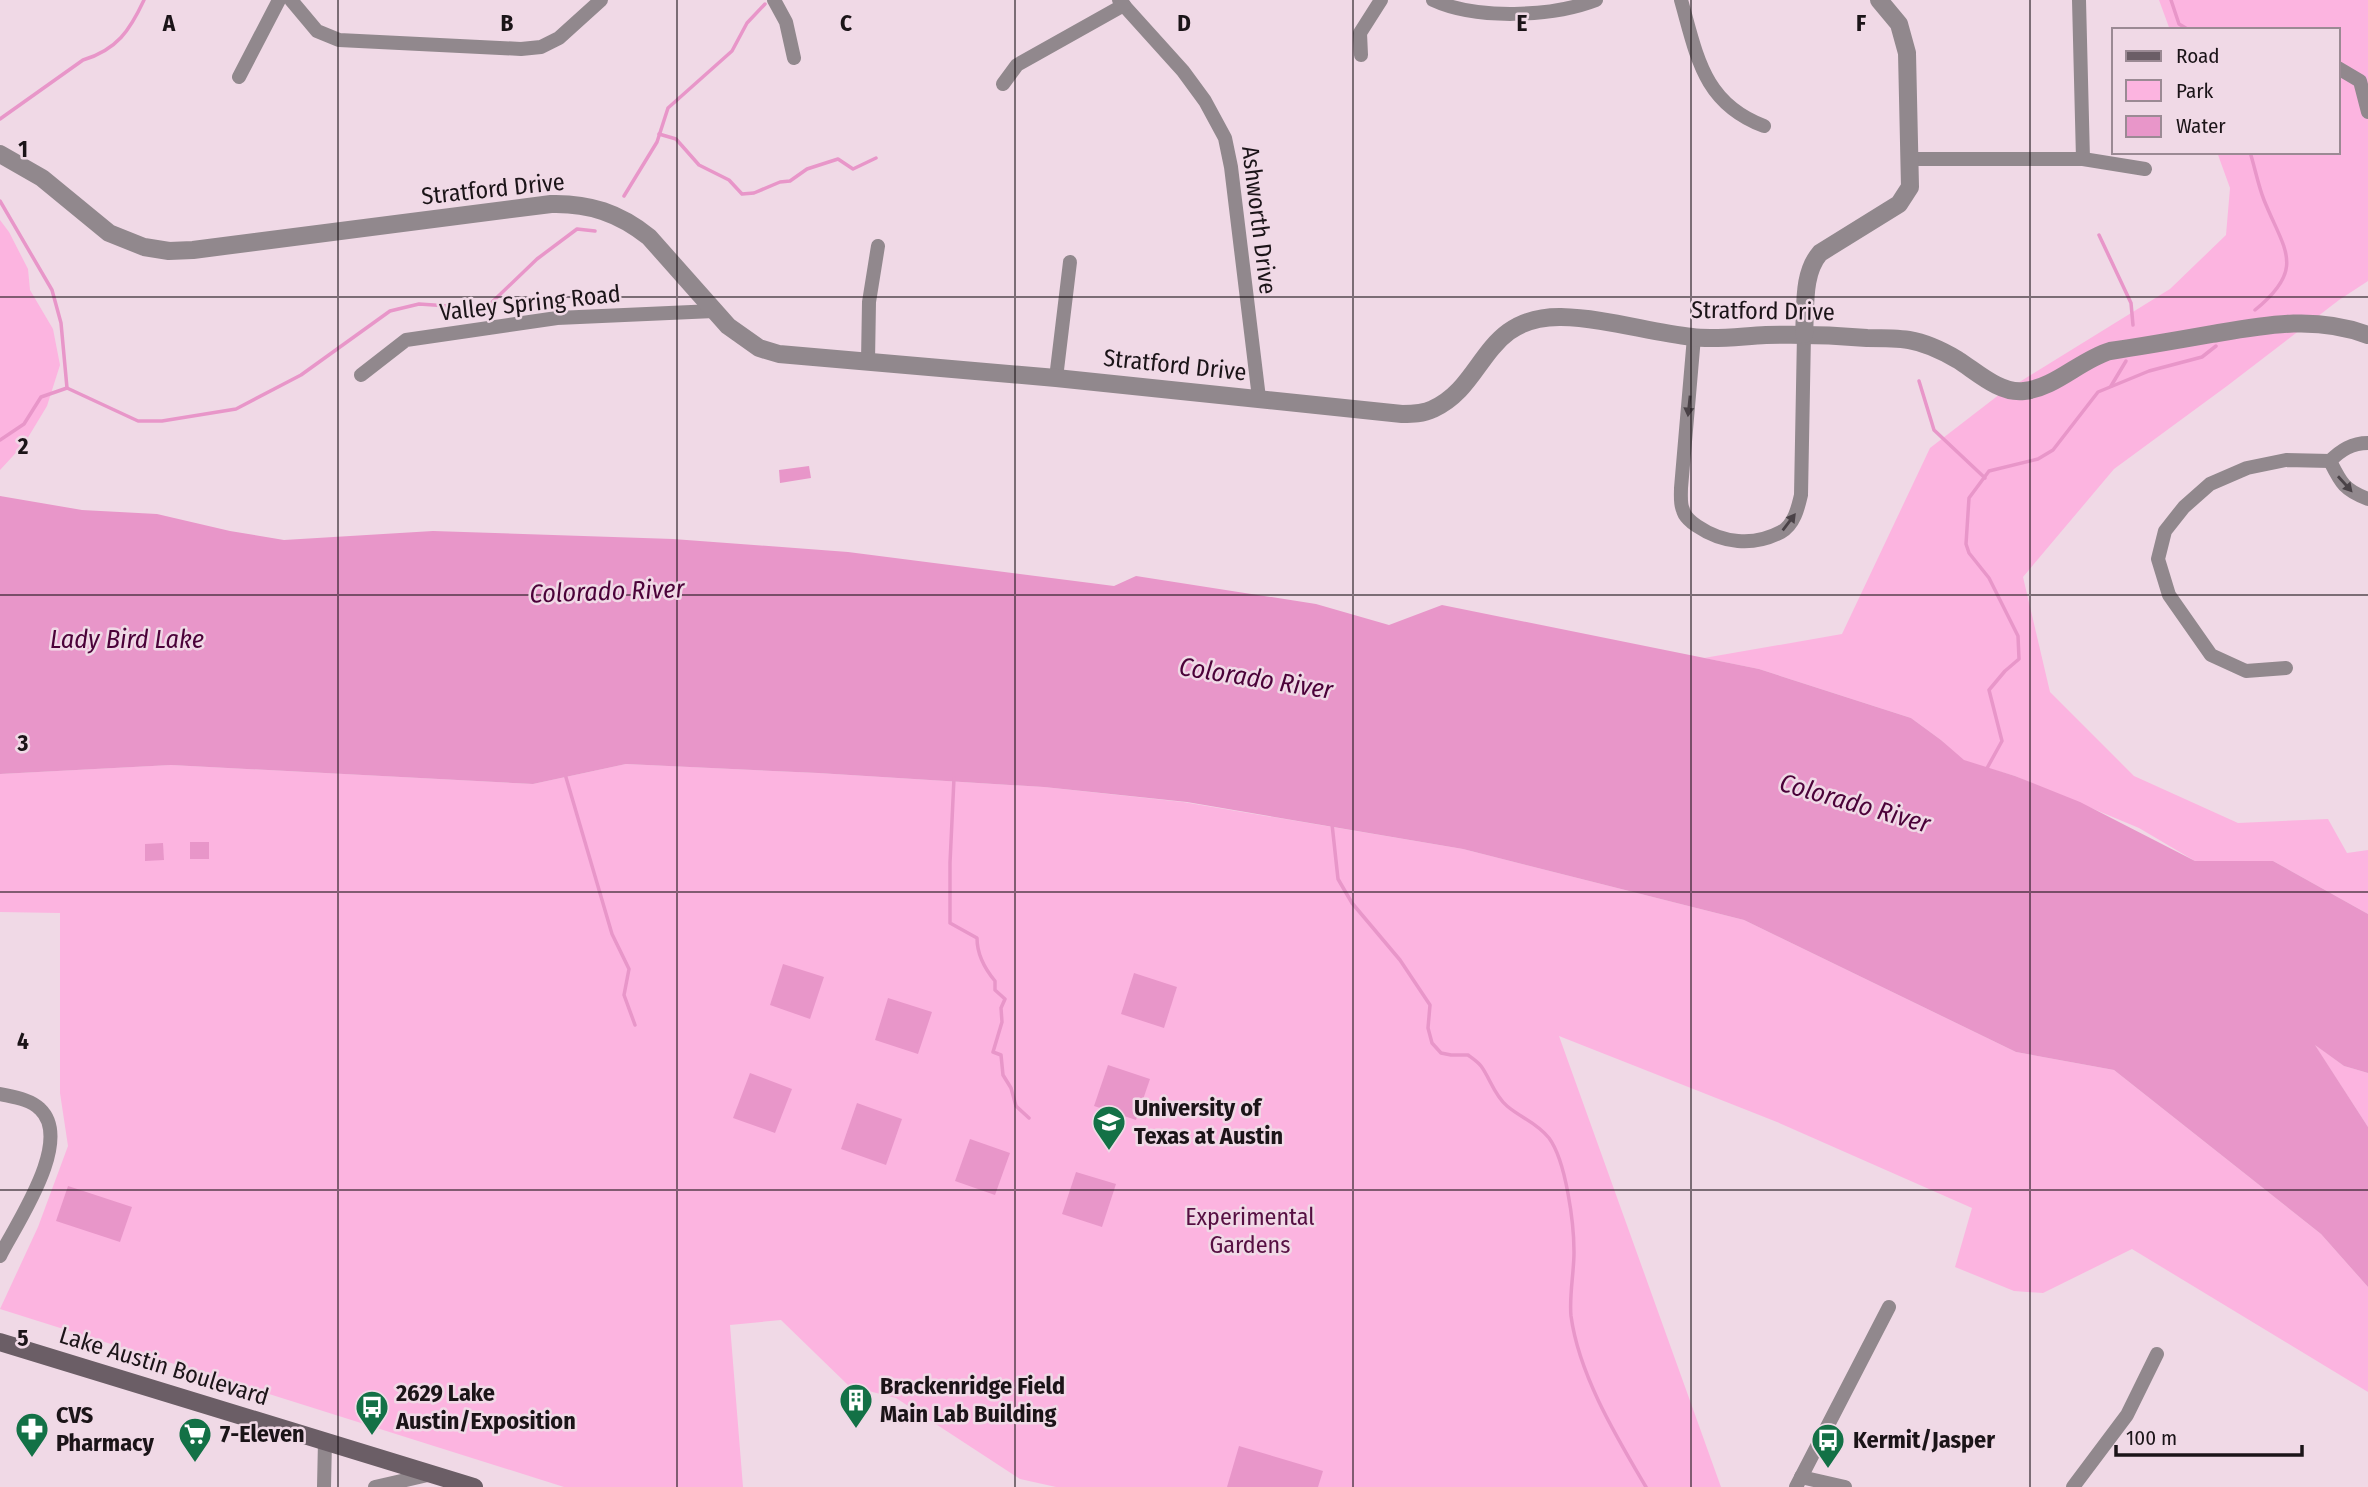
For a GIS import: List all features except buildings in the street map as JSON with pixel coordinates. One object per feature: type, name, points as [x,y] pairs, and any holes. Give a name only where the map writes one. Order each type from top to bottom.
[{"type":"main road","name":"Lake Austin Boulevard","points":[[0,1342],[474,1487]]},
{"type":"street","points":[[239,77],[279,0]]},
{"type":"street","points":[[291,0],[317,31],[339,40],[521,49],[541,47],[559,38],[601,0]]},
{"type":"street","points":[[774,0],[786,22],[794,58]]},
{"type":"street","points":[[1361,55],[1360,33],[1381,0]]},
{"type":"street","points":[[1433,0],[1493,14],[1539,13],[1596,0]]},
{"type":"street","points":[[1681,0],[1699,62],[1710,83],[1734,112],[1764,126]]},
{"type":"street","points":[[1694,337],[1681,488],[1683,511],[1694,524],[1710,535],[1727,541],[1760,539],[1782,532],[1793,520],[1801,495],[1808,272],[1820,253],[1899,204],[1910,187],[1907,53],[1899,24],[1879,0]]},
{"type":"street","points":[[2080,0],[2083,159]]},
{"type":"street","points":[[1003,84],[1017,65],[1121,2]]},
{"type":"street","name":"Ashworth Drive","points":[[1121,2],[1183,71],[1205,101],[1225,138],[1231,167],[1259,398]]},
{"type":"street","points":[[2340,69],[2360,81],[2368,112]]},
{"type":"street","name":"Stratford Drive","points":[[0,154],[42,178],[109,233],[144,247],[169,251],[551,204],[584,205],[620,217],[649,237],[728,326],[759,348],[779,354],[1056,378],[1402,414],[1432,410],[1446,401],[1506,333],[1542,319],[1575,319],[1694,337],[1804,334],[1910,340],[1928,345],[1960,361],[1990,382],[2021,392],[2037,389],[2095,356],[2110,351],[2242,329],[2300,322],[2330,324],[2368,335]]},
{"type":"street","points":[[1911,159],[2083,159],[2145,169]]},
{"type":"street","points":[[868,361],[869,302],[878,246]]},
{"type":"street","points":[[1056,378],[1070,262]]},
{"type":"street","name":"Valley Spring Road","points":[[361,375],[406,340],[557,318],[715,311]]},
{"type":"street","points":[[2286,668],[2246,671],[2211,655],[2169,595],[2158,559],[2165,531],[2184,507],[2210,484],[2247,468],[2286,460],[2330,461],[2341,450],[2358,443],[2368,443]]},
{"type":"street","points":[[2330,461],[2338,478],[2350,492],[2368,499]]},
{"type":"street","points":[[0,1094],[24,1100],[40,1109],[50,1125],[51,1146],[30,1202],[0,1256]]},
{"type":"street","points":[[1845,1487],[1798,1482],[1889,1307]]},
{"type":"street","points":[[2073,1487],[2127,1415],[2157,1353]]},
{"type":"street","points":[[324,1487],[325,1441]]},
{"type":"street","points":[[375,1487],[435,1474]]},
{"type":"green space","points":[[2159,0],[2368,0],[2368,281],[2114,469],[2023,577],[2050,692],[2134,776],[2238,823],[2328,819],[2347,853],[2368,850],[2368,914],[2273,861],[2195,861],[2139,828],[2015,776],[1964,761],[1911,718],[1759,669],[1704,658],[1842,634],[1930,448],[2000,394],[2170,289],[2226,235],[2230,188],[2218,154],[2340,154],[2340,28],[2169,28]]},
{"type":"green space","points":[[0,220],[28,269],[30,290],[53,329],[60,365],[47,406],[24,444],[0,470]]},
{"type":"green space","name":"University of Texas at Austin","points":[[626,764],[1044,787],[1183,802],[1463,849],[1744,920],[2016,1052],[2114,1070],[2321,1234],[2368,1287],[2368,1392],[2132,1249],[2043,1293],[2014,1291],[1955,1267],[1972,1208],[1777,1122],[1559,1036],[1721,1487],[1056,1487],[1020,1479],[896,1398],[849,1386],[781,1320],[730,1325],[743,1487],[564,1487],[0,1309],[38,1227],[68,1146],[60,1093],[60,913],[0,912],[0,774],[171,765],[533,784]]},
{"type":"green space","points":[[2314,1044],[2344,1066],[2368,1073],[2368,1127]]},
{"type":"water","points":[[809,466],[811,478],[780,483],[779,470]]},
{"type":"water","name":"Lady Bird Lake","points":[[0,496],[82,510],[157,514],[284,540],[433,531],[673,539],[848,552],[1114,586],[1136,576],[1316,604],[1389,625],[1442,605],[1759,669],[1911,718],[1964,760],[2015,776],[2080,802],[2195,861],[2273,861],[2368,914],[2368,1073],[2344,1066],[2315,1045],[2368,1127],[2368,1287],[2321,1234],[2114,1070],[2016,1052],[1744,920],[1463,849],[1187,802],[1044,787],[818,773],[626,764],[533,784],[171,765],[0,774]]},
{"type":"water","points":[[190,842],[209,842],[209,859],[190,859]]},
{"type":"water","points":[[163,843],[164,860],[145,861],[145,844]]},
{"type":"water","points":[[783,964],[824,977],[810,1019],[770,1005]]},
{"type":"water","points":[[1134,973],[1177,987],[1164,1028],[1121,1014]]},
{"type":"water","points":[[888,998],[932,1012],[918,1054],[875,1040]]},
{"type":"water","points":[[1108,1065],[1150,1079],[1136,1120],[1094,1106]]},
{"type":"water","points":[[750,1073],[792,1089],[775,1133],[733,1118]]},
{"type":"water","points":[[857,1103],[902,1119],[886,1165],[841,1149]]},
{"type":"water","points":[[970,1139],[1010,1153],[995,1195],[955,1181]]},
{"type":"water","points":[[1076,1172],[1116,1184],[1102,1227],[1062,1214]]},
{"type":"water","points":[[68,1186],[132,1207],[120,1242],[56,1221]]},
{"type":"water","points":[[1239,1446],[1323,1471],[1318,1487],[1227,1487]]},
{"type":"waterway","points":[[0,119],[83,60],[114,45],[128,30],[144,0]]},
{"type":"waterway","points":[[2171,0],[2179,24],[2186,28]]},
{"type":"waterway","points":[[624,196],[657,142],[668,108],[732,51],[747,23],[765,4]]},
{"type":"waterway","points":[[659,134],[676,139],[699,165],[729,180],[742,194],[754,193],[780,182],[790,181],[807,169],[838,159],[853,169],[876,158]]},
{"type":"waterway","points":[[2251,154],[2286,258],[2286,270],[2281,282],[2255,310]]},
{"type":"waterway","points":[[0,201],[52,290],[61,323],[67,388]]},
{"type":"waterway","points":[[0,440],[24,424],[41,397],[67,388],[138,421],[162,421],[236,409],[301,375],[390,311],[419,304],[478,308],[488,306],[537,259],[577,229],[595,231]]},
{"type":"waterway","points":[[2099,235],[2131,303],[2133,325]]},
{"type":"waterway","points":[[1986,770],[2002,741],[1989,690],[2019,659],[2018,636],[1989,578],[1969,553],[1966,544],[1969,498],[1989,471],[2038,459],[2053,450],[2098,392],[2149,371],[2202,357],[2216,346]]},
{"type":"waterway","points":[[2111,386],[2126,361]]},
{"type":"waterway","points":[[1919,381],[1934,430],[1985,478]]},
{"type":"waterway","points":[[565,774],[612,934],[629,969],[624,995],[635,1025]]},
{"type":"waterway","points":[[954,778],[950,923],[977,938],[982,961],[995,981],[995,990],[1005,999],[1001,1008],[1002,1022],[993,1052],[1001,1055],[1003,1075],[1011,1088],[1016,1106],[1029,1118]]},
{"type":"waterway","points":[[1332,824],[1338,879],[1352,903],[1400,960],[1430,1005],[1428,1028],[1432,1043],[1441,1053],[1468,1055],[1477,1062],[1503,1102],[1539,1128],[1555,1148],[1568,1193],[1572,1225],[1574,1252],[1571,1316],[1575,1338],[1600,1404],[1646,1487]]},
{"type":"place","name":"University of Texas at Austin","points":[[1109,1152]]},
{"type":"place","name":"Brackenridge Field Main Lab Building","points":[[856,1430]]},
{"type":"place","name":"2629 Lake Austin/Exposition","points":[[372,1437]]},
{"type":"place","name":"CVS Pharmacy","points":[[32,1459]]},
{"type":"place","name":"7-Eleven","points":[[195,1464]]},
{"type":"place","name":"Kermit/Jasper","points":[[1828,1470]]},
{"type":"water label","name":"Colorado River","points":[[607,591]]},
{"type":"water label","name":"Colorado River","points":[[1256,678]]},
{"type":"water label","name":"Colorado River","points":[[1855,803]]},
{"type":"park label","name":"Experimental Gardens","points":[[1250,1231]]}]
